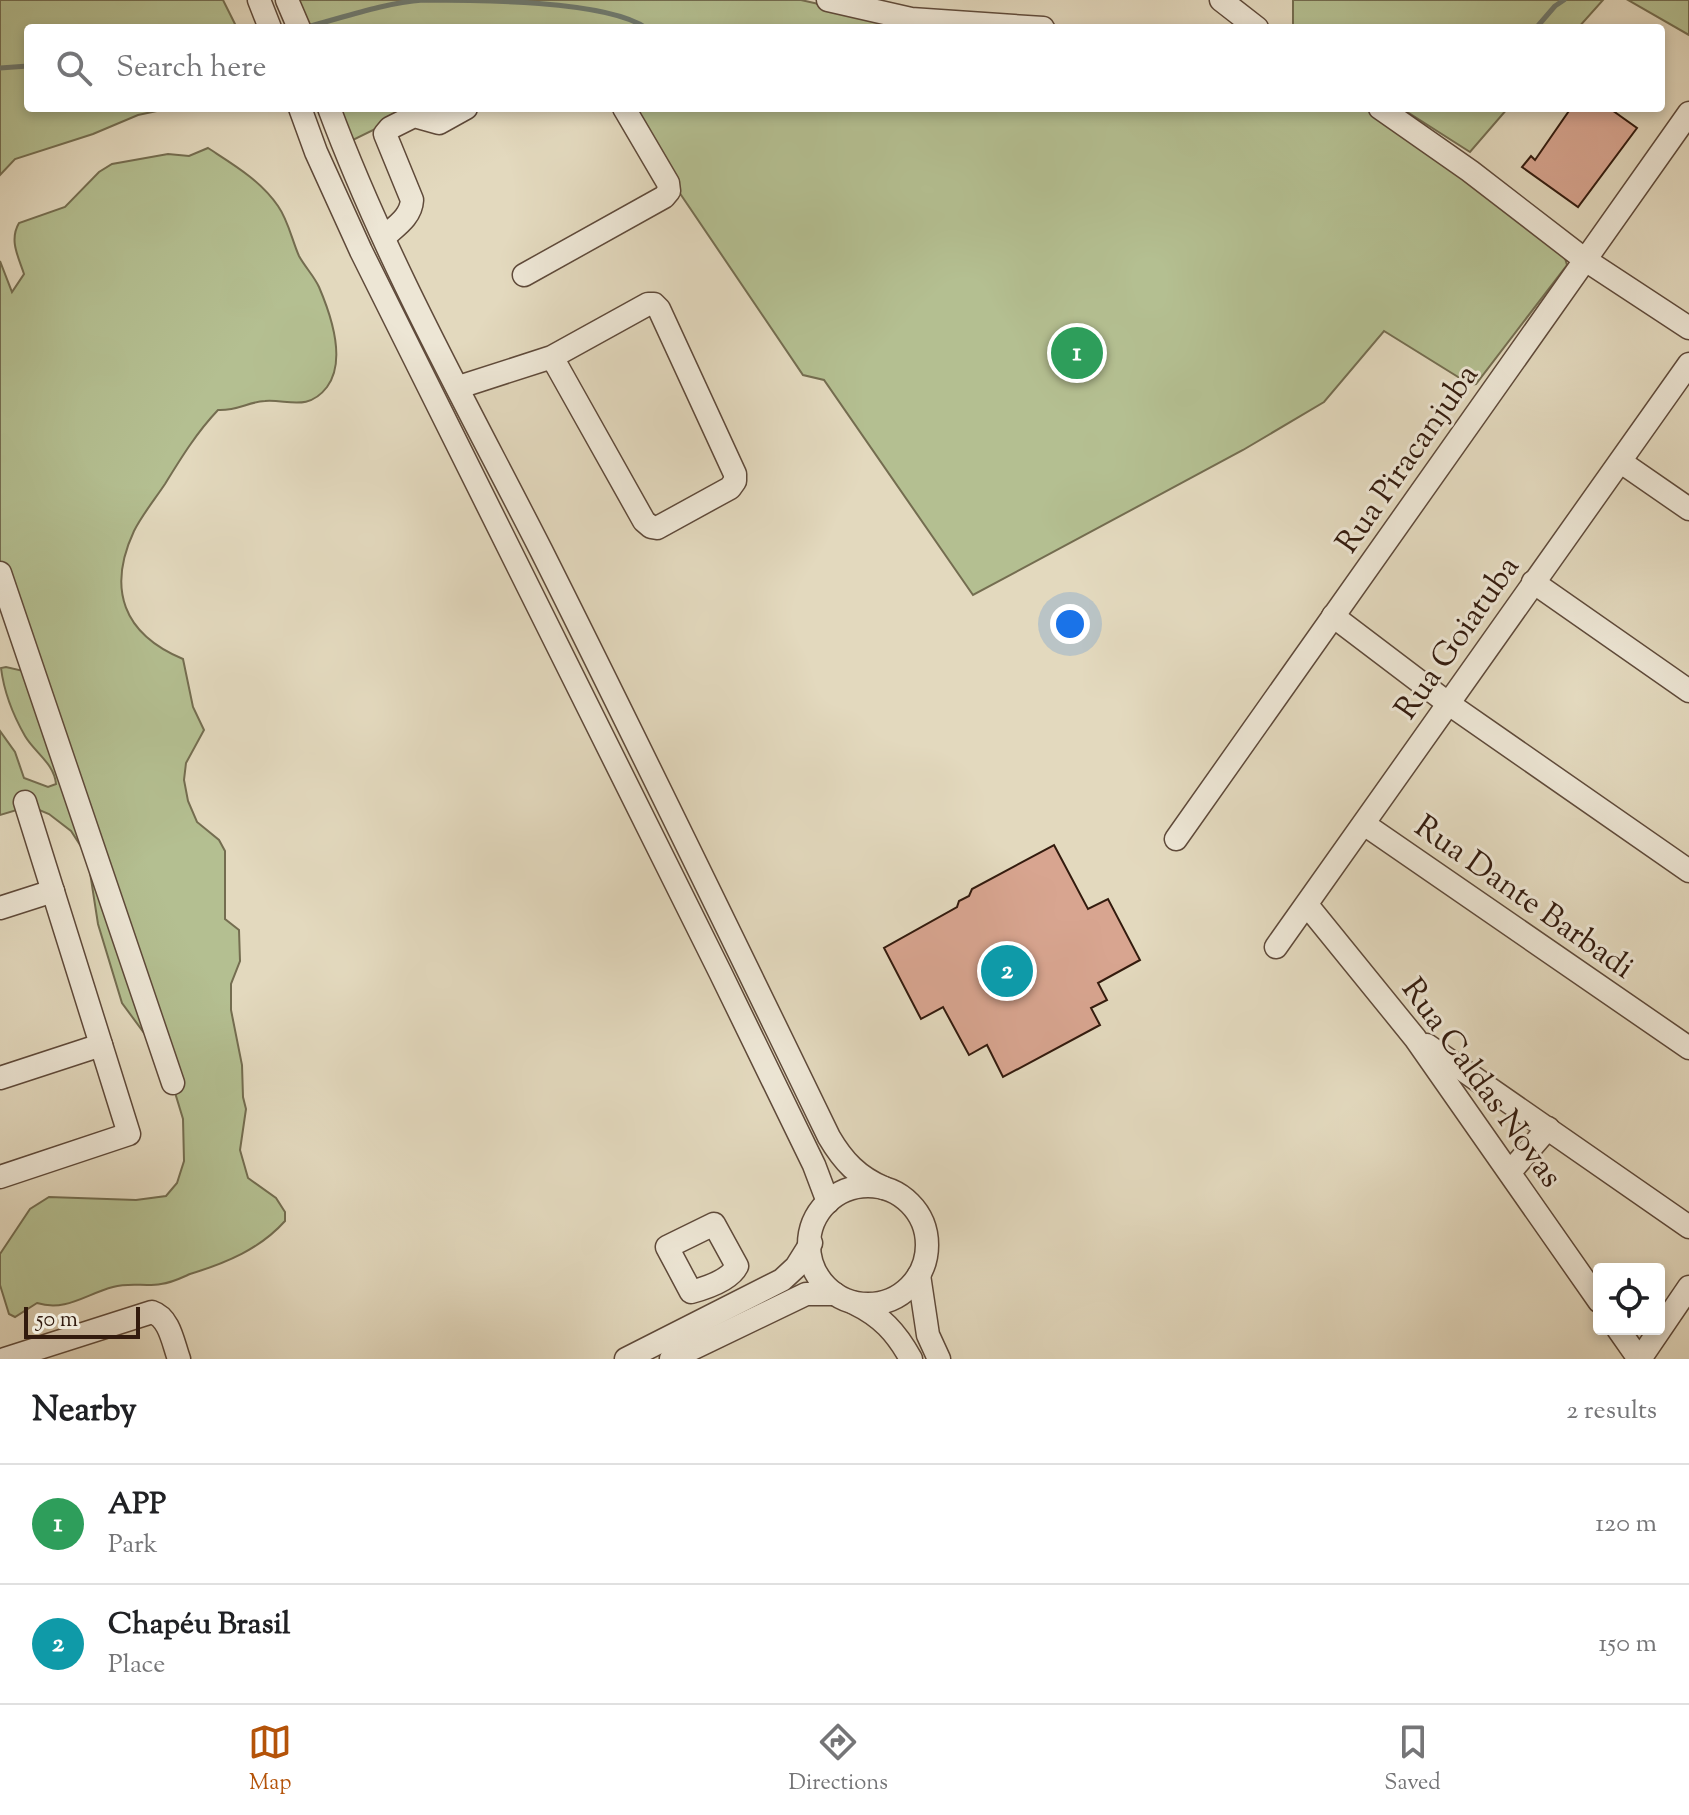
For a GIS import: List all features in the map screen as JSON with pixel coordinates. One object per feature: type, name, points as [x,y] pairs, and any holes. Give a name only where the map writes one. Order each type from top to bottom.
[{"type":"street","points":[[287,0],[297,24]]},
{"type":"street","points":[[828,0],[911,19],[984,24]]},
{"type":"street","points":[[1221,0],[1252,24]]},
{"type":"street","points":[[301,112],[361,251],[720,972],[818,1174],[828,1202]]},
{"type":"street","points":[[331,112],[384,237],[600,668],[829,1137],[849,1166],[866,1180],[905,1199],[925,1228],[927,1252],[919,1275],[911,1286],[889,1300],[876,1304],[806,1294],[719,1336],[626,1359]]},
{"type":"street","points":[[384,237],[412,209],[412,200],[385,134],[390,128],[414,116],[439,123],[459,112]]},
{"type":"street","points":[[524,275],[664,197],[669,191],[668,183],[626,112]]},
{"type":"street","points":[[1386,112],[1470,171],[1584,259],[1689,328]]},
{"type":"street","name":"Rua Piracanjuba","points":[[1176,839],[1689,113]]},
{"type":"street","points":[[459,387],[552,357],[648,304],[654,304],[729,460],[735,481],[730,488],[657,528],[651,527],[644,521],[552,357]]},
{"type":"street","name":"Rua Goiatuba","points":[[1276,947],[1689,364]]},
{"type":"street","points":[[1621,462],[1689,509]]},
{"type":"street","points":[[0,573],[173,1083]]},
{"type":"street","points":[[1533,582],[1689,691]]},
{"type":"street","points":[[1333,616],[1449,704],[1689,871]]},
{"type":"street","points":[[0,1177],[129,1134],[25,802]]},
{"type":"street","name":"Rua Dante Barbadi","points":[[1364,824],[1689,1048]]},
{"type":"street","points":[[0,908],[53,891]]},
{"type":"street","name":"Rua Caldas Novas","points":[[1307,905],[1415,1038],[1593,1292]]},
{"type":"street","points":[[1415,1038],[1689,1227]]},
{"type":"street","points":[[0,1078],[101,1045]]},
{"type":"street","points":[[1510,1172],[1548,1128]]},
{"type":"street","points":[[884,1188],[854,1188],[828,1202],[812,1227],[810,1257],[815,1272],[824,1284],[889,1325],[911,1359]]},
{"type":"street","points":[[674,1349],[716,1312],[782,1280],[796,1267],[811,1243]]},
{"type":"street","points":[[919,1275],[928,1335],[939,1359]]},
{"type":"street","points":[[708,1286],[719,1336]]},
{"type":"street","points":[[1622,1335],[1640,1359],[1689,1287]]},
{"type":"street","points":[[5,1359],[152,1312],[166,1322],[179,1359]]},
{"type":"green space","points":[[0,0],[223,0],[235,24],[24,24],[24,112],[152,112],[15,159],[0,175]]},
{"type":"green space","points":[[290,0],[801,0],[907,24],[299,24]]},
{"type":"green space","points":[[1293,0],[1603,0],[1582,24],[1293,24]]},
{"type":"green space","points":[[1628,0],[1689,0],[1689,35]]},
{"type":"green space","points":[[340,112],[410,112],[353,140]]},
{"type":"green space","points":[[632,112],[1392,112],[1563,251],[1567,265],[1476,384],[1471,385],[1384,331],[1324,402],[1243,450],[973,595],[824,380],[803,375],[677,189]]},
{"type":"green space","points":[[1407,112],[1505,112],[1470,152]]},
{"type":"green space","points":[[208,148],[255,181],[281,212],[299,256],[317,283],[328,311],[335,337],[336,364],[327,387],[320,395],[305,402],[265,401],[218,410],[203,427],[134,531],[126,552],[122,590],[134,623],[146,637],[183,659],[193,707],[204,730],[186,763],[184,780],[197,822],[219,840],[225,851],[225,919],[239,930],[240,961],[231,984],[231,1010],[242,1065],[246,1109],[240,1150],[248,1178],[276,1198],[285,1212],[285,1221],[265,1240],[242,1254],[172,1281],[120,1286],[67,1304],[37,1303],[15,1317],[9,1314],[0,1285],[0,1254],[30,1209],[49,1197],[136,1200],[166,1196],[177,1183],[184,1161],[183,1119],[166,1063],[122,1003],[98,924],[89,866],[82,848],[71,831],[49,814],[30,806],[0,815],[0,731],[15,752],[24,778],[48,787],[56,784],[52,770],[29,742],[17,720],[1,668],[23,671],[0,597],[0,261],[12,292],[24,274],[15,242],[19,223],[65,207],[99,172],[112,164],[168,154],[189,156]]},
{"type":"building","points":[[1568,112],[1615,112],[1637,128],[1578,207],[1522,167],[1531,156],[1535,160]]},
{"type":"building","points":[[1054,845],[1088,909],[1108,899],[1140,960],[1098,983],[1107,1000],[1091,1008],[1100,1025],[1003,1077],[987,1045],[969,1055],[943,1007],[921,1019],[884,948],[957,907],[972,889]]},
{"type":"waterway","points":[[318,24],[423,0],[506,1],[572,7],[602,12],[638,24]]},
{"type":"waterway","points":[[1539,24],[1564,0]]},
{"type":"waterway","points":[[0,68],[24,66]]},
{"type":"place","name":"APP","points":[[1077,353]]},
{"type":"place","name":"Chapéu Brasil","points":[[1007,971]]}]
